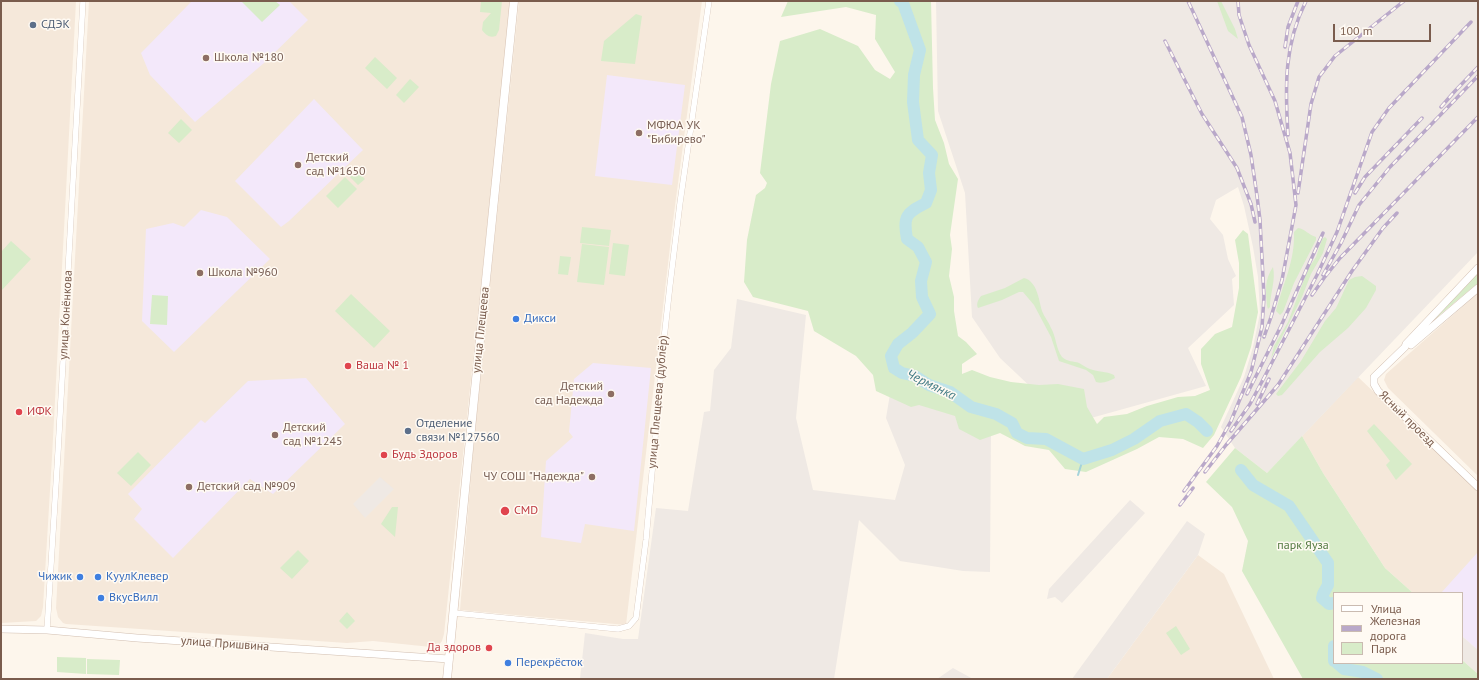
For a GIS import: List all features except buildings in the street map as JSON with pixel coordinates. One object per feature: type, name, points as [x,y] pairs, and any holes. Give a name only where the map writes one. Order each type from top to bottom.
[{"type":"main road","name":"улица Плещеева","points":[[447,679],[514,1]]},
{"type":"street","name":"улица Конёнкова","points":[[47,630],[83,1]]},
{"type":"street","name":"улица Плещеева (дублёр)","points":[[454,613],[618,629],[629,626],[636,618],[646,540],[670,285],[681,196],[709,1]]},
{"type":"street","points":[[1405,347],[1406,344],[1478,268]]},
{"type":"street","points":[[1405,347],[1408,347],[1478,288]]},
{"type":"street","name":"Ясный проезд","points":[[1405,347],[1374,377],[1374,384],[1378,391],[1478,487]]},
{"type":"street","name":"улица Пришвина","points":[[1,628],[449,659]]},
{"type":"shaded area","points":[[1,1],[76,1],[43,607],[41,616],[36,621],[1,623]]},
{"type":"shaded area","points":[[89,1],[511,1],[444,634],[442,641],[438,646],[431,647],[373,641],[347,643],[66,624],[63,623],[58,617],[56,608]]},
{"type":"shaded area","name":"Школа №180","points":[[192,1],[289,1],[308,20],[264,63],[195,122],[150,75],[141,53]]},
{"type":"shaded area","points":[[519,1],[702,1],[673,221],[626,625],[460,610],[473,451]]},
{"type":"shaded area","points":[[936,1],[1478,1],[1478,252],[1267,473],[1235,448],[1221,427],[1244,377],[1253,347],[1260,313],[1258,277],[1253,247],[1244,206],[1238,187],[1216,200],[1210,219],[1223,235],[1228,259],[1236,276],[1232,279],[1234,305],[1188,348],[1206,386],[1091,418],[1035,391],[1000,358],[972,317],[965,193],[938,111]]},
{"type":"shaded area","name":"МФЮА УК \"Бибирево\"","points":[[607,75],[685,85],[672,185],[595,176]]},
{"type":"shaded area","name":"Детский сад №1650","points":[[314,99],[363,150],[281,227],[235,181]]},
{"type":"shaded area","name":"Школа №960","points":[[201,210],[227,217],[270,259],[174,352],[142,321],[146,229],[173,223],[184,227]]},
{"type":"shaded area","points":[[1478,293],[1478,476],[1388,388],[1384,380],[1386,374]]},
{"type":"shaded area","points":[[737,299],[806,315],[796,418],[813,490],[895,500],[905,465],[886,418],[890,394],[991,426],[990,572],[963,571],[900,561],[859,520],[834,679],[580,679],[585,633],[623,639],[638,639],[656,508],[688,511],[704,412],[710,411],[714,370],[731,348]]},
{"type":"shaded area","name":"ЧУ СОШ \"Надежда\"","points":[[593,363],[651,368],[634,531],[585,524],[581,543],[541,537],[546,461],[573,437],[569,432],[574,379]]},
{"type":"shaded area","points":[[1358,377],[1478,491],[1478,650],[1463,637],[1463,592],[1412,592],[1385,568],[1323,473],[1302,436]]},
{"type":"shaded area","points":[[306,378],[345,424],[273,494],[250,479],[173,558],[134,519],[142,509],[128,494],[201,420],[205,423],[248,381]]},
{"type":"shaded area","points":[[380,477],[394,489],[365,518],[353,504]]},
{"type":"shaded area","points":[[1130,500],[1145,513],[1062,603],[1055,597],[1047,599],[1049,589]]},
{"type":"shaded area","points":[[1187,521],[1205,534],[1198,555],[1107,679],[1072,679]]},
{"type":"shaded area","points":[[1478,552],[1478,650],[1463,637],[1463,592],[1442,592]]},
{"type":"shaded area","points":[[1198,555],[1224,574],[1274,679],[1107,679]]},
{"type":"shaded area","points":[[1463,637],[1478,650],[1478,674],[1463,661]]},
{"type":"shaded area","points":[[953,668],[973,679],[937,679]]},
{"type":"green space","points":[[241,1],[275,1],[280,5],[262,22]]},
{"type":"green space","points":[[481,1],[502,1],[499,30],[496,36],[488,36],[482,30],[483,22],[491,13],[480,12]]},
{"type":"green space","points":[[788,1],[931,1],[935,120],[944,143],[949,164],[958,179],[950,235],[952,249],[949,276],[954,297],[954,311],[958,336],[977,354],[962,364],[962,374],[972,370],[990,377],[1011,382],[1039,385],[1058,384],[1084,389],[1087,407],[1097,424],[1104,417],[1127,414],[1147,406],[1178,397],[1195,396],[1210,390],[1201,364],[1201,349],[1215,334],[1232,327],[1239,288],[1239,263],[1235,240],[1243,230],[1248,234],[1258,312],[1251,347],[1241,377],[1214,435],[1203,448],[1183,439],[1159,437],[1137,449],[1086,472],[1065,469],[1049,450],[1025,446],[1000,433],[980,440],[959,429],[955,416],[919,405],[911,407],[876,391],[873,375],[856,356],[814,331],[808,311],[753,297],[744,282],[747,240],[756,195],[765,188],[767,183],[760,173],[771,84],[780,41],[820,29],[858,46],[875,70],[890,79],[895,72],[875,39],[876,15],[846,7],[781,17]]},
{"type":"green space","points":[[1217,1],[1221,1],[1235,29],[1238,39],[1228,31]]},
{"type":"green space","points":[[636,14],[642,16],[635,64],[601,61],[604,41]]},
{"type":"green space","points":[[375,57],[397,78],[387,89],[365,68]]},
{"type":"green space","points":[[410,79],[419,87],[404,103],[396,95]]},
{"type":"green space","points":[[181,119],[192,130],[179,143],[168,133]]},
{"type":"green space","points":[[355,169],[365,179],[358,185],[348,175]]},
{"type":"green space","points":[[345,177],[357,189],[338,208],[326,196]]},
{"type":"green space","points":[[582,227],[611,230],[609,246],[580,243]]},
{"type":"green space","points":[[1298,228],[1316,237],[1316,240],[1294,283],[1283,312],[1280,315],[1276,311],[1291,263],[1294,232]]},
{"type":"green space","points":[[1325,237],[1327,239],[1323,253],[1311,274],[1302,297],[1271,359],[1274,346],[1288,322],[1308,269],[1316,257],[1322,239]]},
{"type":"green space","points":[[11,241],[31,259],[1,291],[1,252]]},
{"type":"green space","points":[[613,243],[629,245],[625,276],[609,274]]},
{"type":"green space","points":[[582,244],[609,247],[604,285],[577,282]]},
{"type":"green space","points":[[560,256],[571,257],[568,275],[558,274]]},
{"type":"green space","points":[[1273,267],[1273,282],[1270,307],[1268,309],[1266,286],[1268,276]]},
{"type":"green space","points":[[1478,273],[1478,283],[1429,324]]},
{"type":"green space","points":[[1362,276],[1376,286],[1376,290],[1366,308],[1348,328],[1320,352],[1282,395],[1278,396],[1276,394],[1301,361],[1325,321],[1336,308],[1349,280]]},
{"type":"green space","points":[[1024,278],[1035,287],[1042,311],[1053,331],[1058,350],[1062,357],[1068,361],[1079,363],[1090,369],[1114,375],[1115,378],[1099,383],[1096,382],[1093,375],[1086,370],[1059,361],[1051,337],[1034,305],[1023,292],[1019,292],[1002,300],[978,308],[977,305],[981,296],[1005,288]]},
{"type":"green space","points":[[351,294],[390,331],[374,348],[335,311]]},
{"type":"green space","points":[[152,295],[168,296],[167,325],[150,324]]},
{"type":"green space","points":[[1374,424],[1412,464],[1396,480],[1386,465],[1390,461],[1367,431]]},
{"type":"green space","name":"парк Яуза","points":[[1302,436],[1323,473],[1385,568],[1412,592],[1333,592],[1333,664],[1463,664],[1463,661],[1478,674],[1478,679],[1303,679],[1242,571],[1248,541],[1232,507],[1206,482],[1235,448],[1267,473]]},
{"type":"green space","points":[[138,452],[151,465],[131,486],[117,473]]},
{"type":"green space","points":[[392,507],[398,507],[395,537],[381,524]]},
{"type":"green space","points":[[298,550],[309,561],[292,579],[280,568]]},
{"type":"green space","points":[[347,612],[355,621],[347,629],[339,621]]},
{"type":"green space","points":[[1176,626],[1190,649],[1181,655],[1166,633]]},
{"type":"green space","points":[[57,657],[86,658],[86,674],[57,672]]},
{"type":"green space","points":[[87,659],[120,660],[119,675],[87,674]]},
{"type":"waterway","name":"Чермянка","points":[[900,1],[903,3],[920,50],[914,75],[913,102],[918,140],[932,155],[929,173],[931,190],[926,203],[910,213],[905,225],[907,239],[918,247],[926,262],[921,281],[922,297],[930,314],[912,333],[898,344],[891,356],[894,368],[902,373],[915,376],[929,385],[950,392],[971,407],[996,414],[1012,423],[1017,433],[1027,438],[1046,439],[1083,459],[1112,450],[1134,439],[1160,421],[1186,414],[1198,422],[1207,431]]},
{"type":"waterway","points":[[1078,475],[1083,459]]},
{"type":"waterway","name":"Чермянка","points":[[1241,470],[1253,485],[1289,506],[1328,563],[1328,585],[1322,598],[1329,604],[1333,603]]},
{"type":"waterway","name":"Чермянка","points":[[1338,664],[1344,669],[1363,672],[1377,679]]},
{"type":"railway","points":[[1184,491],[1217,446],[1231,421],[1251,372],[1262,327],[1264,297],[1260,220],[1251,155],[1242,117],[1188,1]]},
{"type":"railway","points":[[1238,1],[1239,15],[1249,45],[1275,101],[1290,153],[1296,205],[1282,280],[1264,337]]},
{"type":"railway","points":[[1285,47],[1288,27],[1298,1]]},
{"type":"railway","points":[[1288,135],[1286,100],[1290,50],[1293,34],[1306,1]]},
{"type":"railway","points":[[1298,193],[1311,104],[1319,77],[1335,56],[1404,1]]},
{"type":"railway","points":[[1231,431],[1250,404],[1317,275],[1337,232],[1372,132],[1389,108],[1471,22]]},
{"type":"railway","points":[[1165,41],[1202,114],[1237,168],[1251,204],[1255,222]]},
{"type":"railway","points":[[1441,107],[1478,67]]},
{"type":"railway","points":[[1323,275],[1341,243],[1359,205],[1390,167],[1478,76]]},
{"type":"railway","points":[[1312,295],[1340,258],[1478,117]]},
{"type":"railway","points":[[1355,193],[1365,177],[1422,118]]},
{"type":"railway","points":[[1205,472],[1226,445],[1278,385],[1352,271],[1383,228],[1397,213]]},
{"type":"railway","points":[[1247,394],[1281,326],[1323,233]]},
{"type":"railway","points":[[1257,404],[1269,379]]},
{"type":"railway","points":[[1180,505],[1193,488]]},
{"type":"place","name":"СДЭК","points":[[33,25]]},
{"type":"place","name":"Школа №180","points":[[206,58]]},
{"type":"place","name":"МФЮА УК \"Бибирево\"","points":[[639,133]]},
{"type":"place","name":"Детский сад №1650","points":[[298,165]]},
{"type":"place","name":"Школа №960","points":[[200,273]]},
{"type":"place","name":"Дикси","points":[[516,319]]},
{"type":"place","name":"Ваша № 1","points":[[348,366]]},
{"type":"place","name":"Детский сад Надежда","points":[[611,394]]},
{"type":"place","name":"ИФК","points":[[19,412]]},
{"type":"place","name":"Отделение связи №127560","points":[[408,431]]},
{"type":"place","name":"Детский сад №1245","points":[[275,435]]},
{"type":"place","name":"Будь Здоров","points":[[384,455]]},
{"type":"place","name":"ЧУ СОШ \"Надежда\"","points":[[592,477]]},
{"type":"place","name":"Детский сад №909","points":[[189,487]]},
{"type":"place","name":"CMD","points":[[505,511]]},
{"type":"place","name":"Чижик","points":[[80,577]]},
{"type":"place","name":"КуулКлевер","points":[[98,577]]},
{"type":"place","name":"ВкусВилл","points":[[101,598]]},
{"type":"place","name":"Да здоров","points":[[489,648]]},
{"type":"place","name":"Перекрёсток","points":[[508,663]]}]
